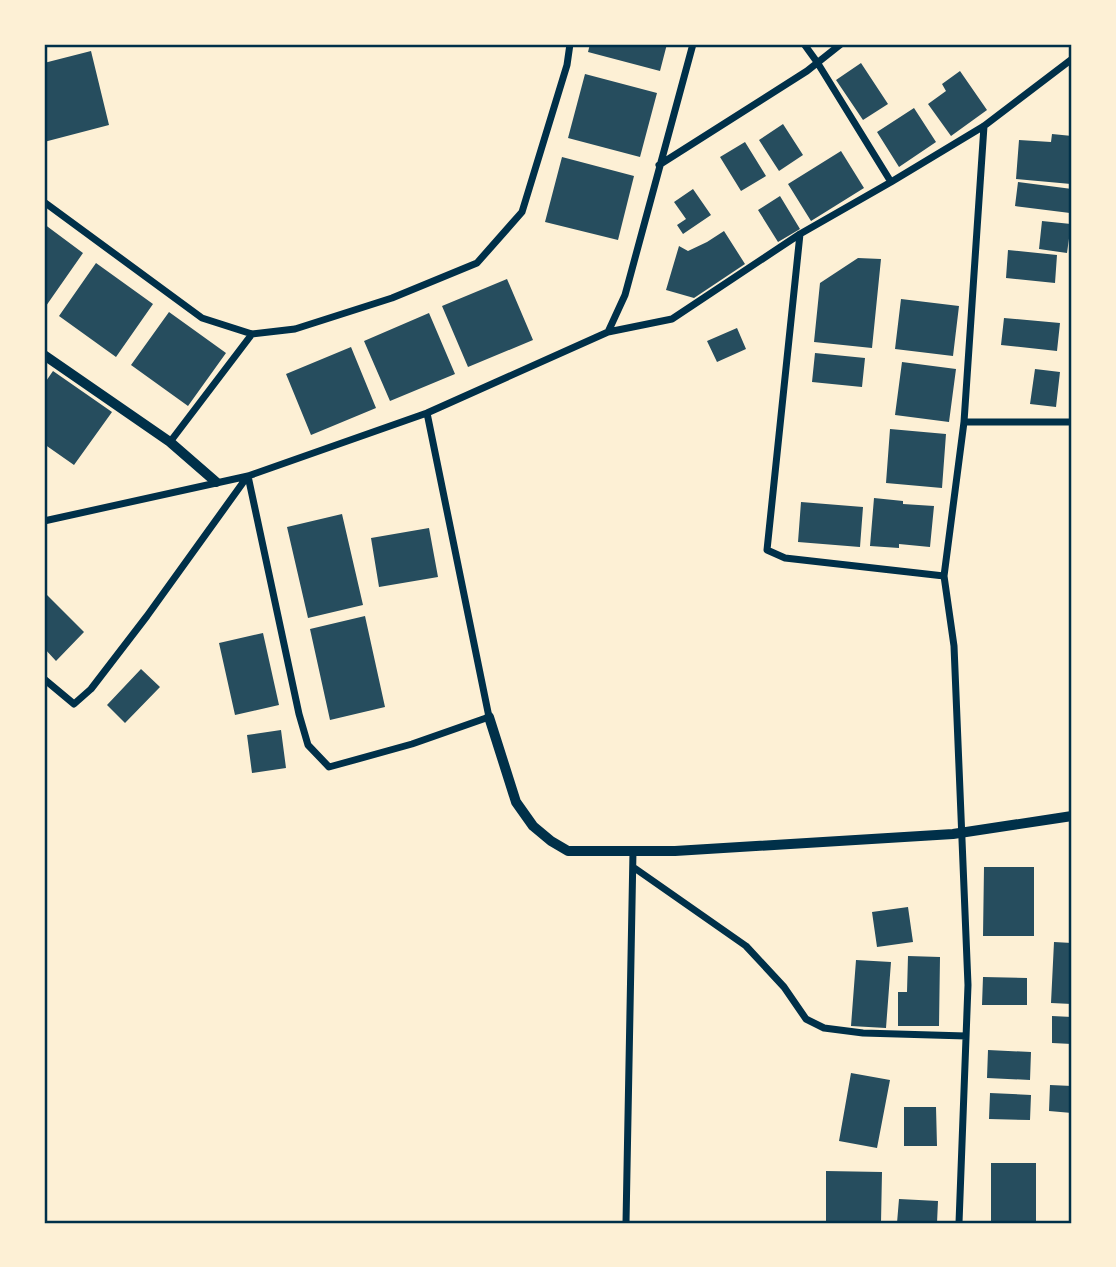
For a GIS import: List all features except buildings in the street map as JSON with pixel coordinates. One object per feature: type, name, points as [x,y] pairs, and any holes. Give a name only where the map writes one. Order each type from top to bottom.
[{"type":"street","points":[[44,202],[202,318],[252,334],[295,329],[391,298],[477,263],[522,212],[567,65],[570,44]]},
{"type":"street","points":[[608,332],[625,295],[693,44]]},
{"type":"street","points":[[804,44],[891,183]]},
{"type":"street","points":[[659,165],[841,44]]},
{"type":"street","points":[[44,521],[248,476],[428,413],[608,332],[672,319],[800,234],[984,126],[1072,59]]},
{"type":"street","points":[[958,1223],[968,985],[954,646],[944,576],[964,422],[984,126]]},
{"type":"street","points":[[800,234],[767,551],[785,558],[944,576]]},
{"type":"street","points":[[170,442],[252,334]]},
{"type":"street","points":[[44,355],[170,442],[216,482]]},
{"type":"street","points":[[428,413],[489,717],[516,802],[533,826],[551,841],[568,851],[689,850],[963,833],[1072,816]]},
{"type":"street","points":[[964,422],[1072,422]]},
{"type":"street","points":[[44,680],[74,704],[91,689],[148,616],[248,476]]},
{"type":"street","points":[[248,476],[299,714],[308,745],[329,767],[412,744],[489,717]]},
{"type":"street","points":[[626,1223],[633,851]]},
{"type":"street","points":[[633,867],[746,946],[784,987],[806,1019],[824,1028],[863,1033],[966,1036]]}]
